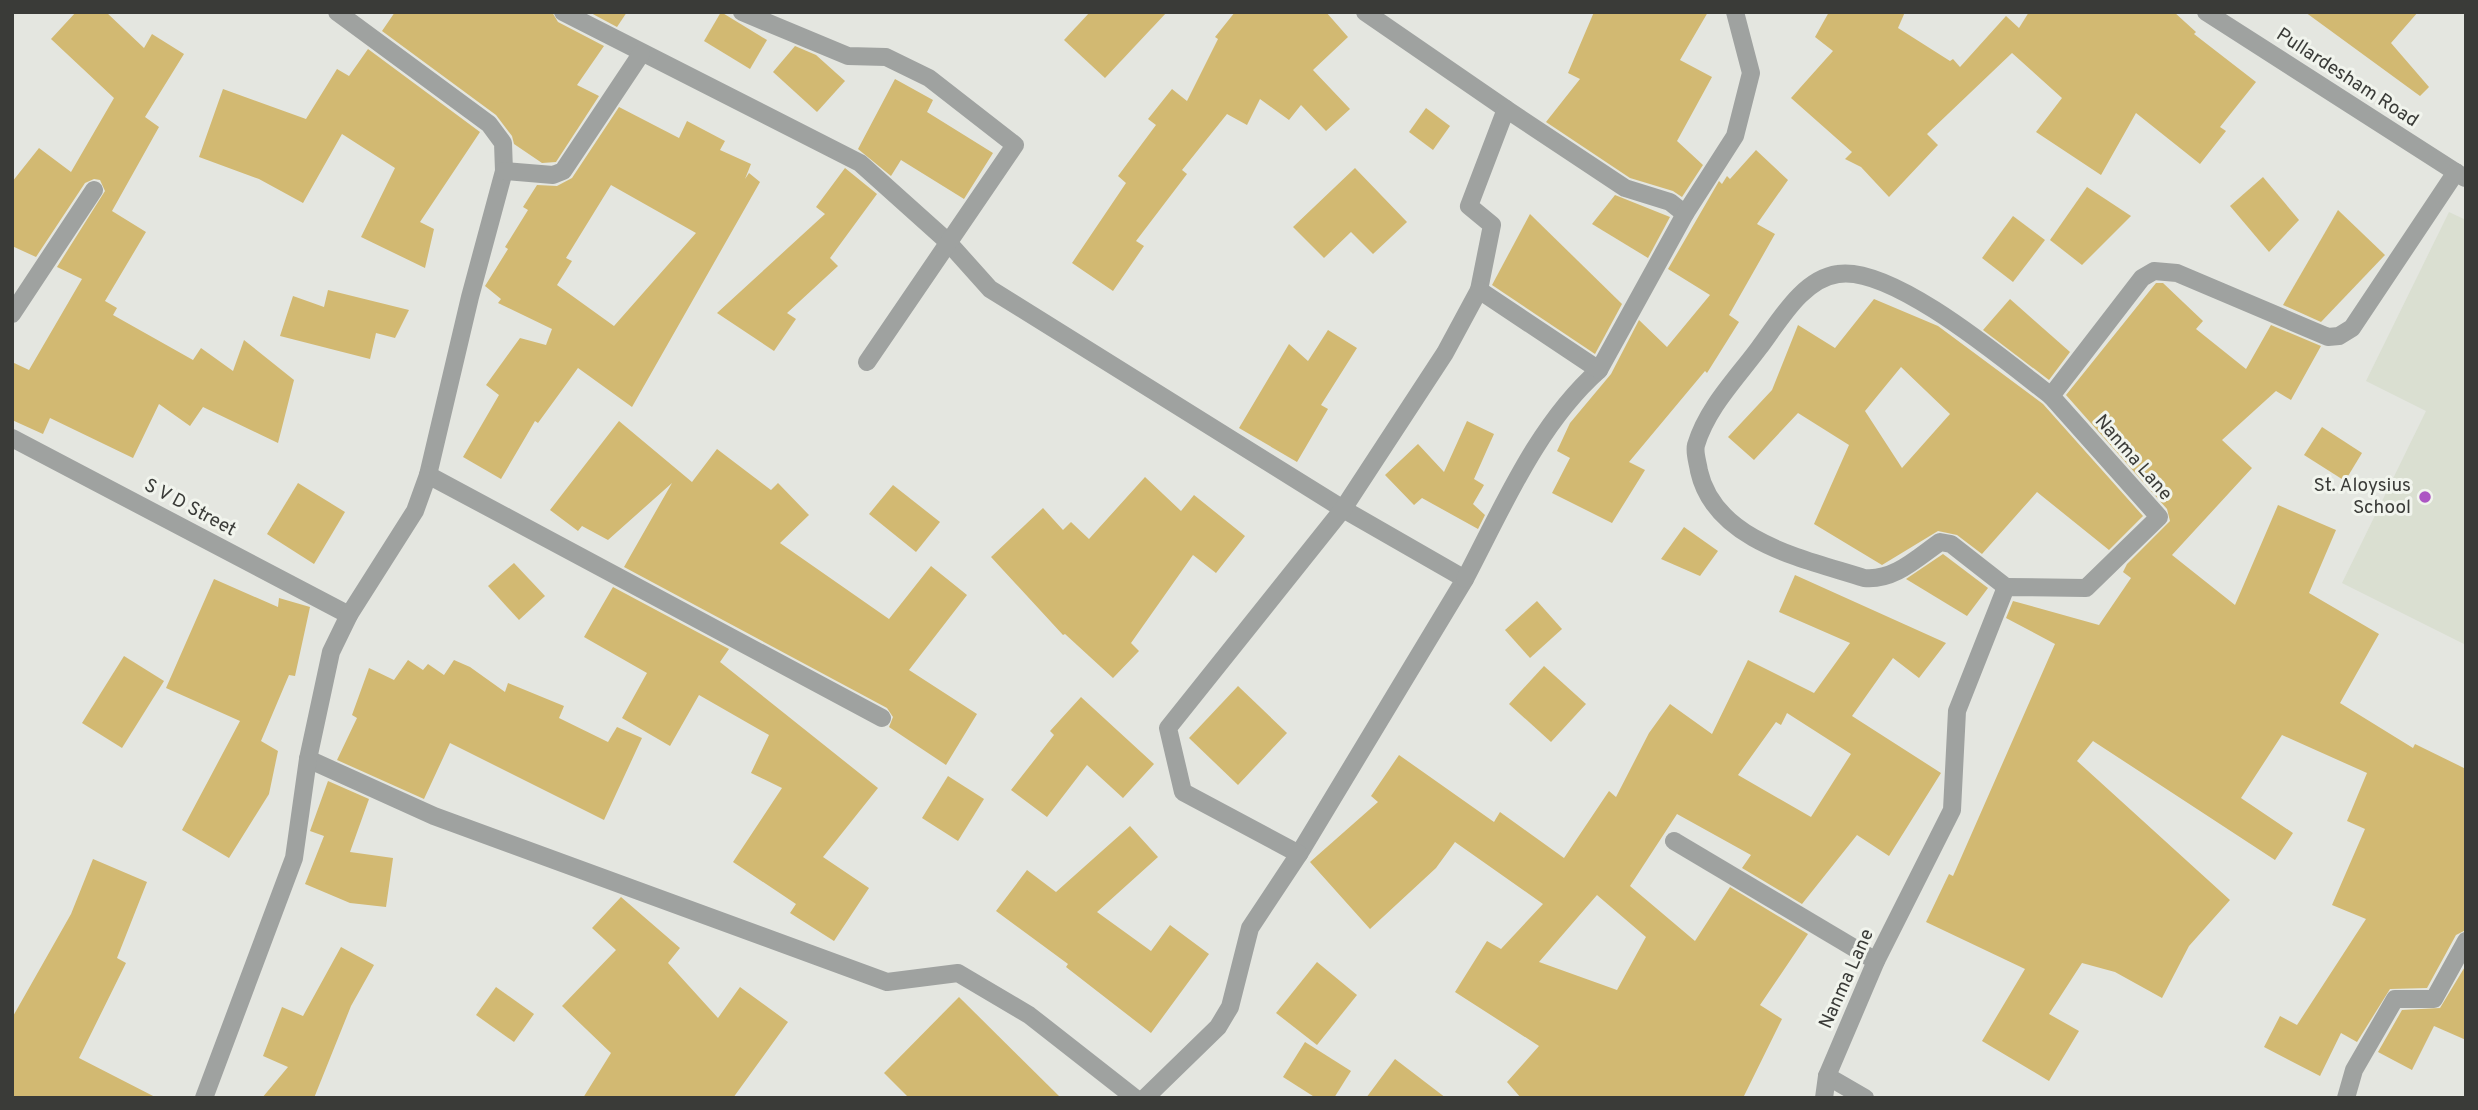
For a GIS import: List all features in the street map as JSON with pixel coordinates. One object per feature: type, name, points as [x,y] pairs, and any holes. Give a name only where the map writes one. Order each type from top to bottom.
[{"type":"street","points":[[204,1098],[294,858],[308,759],[331,652],[349,615],[415,511],[428,475],[503,170],[503,142],[489,124],[337,12]]},
{"type":"street","points":[[563,12],[640,54],[860,163],[947,241],[990,289],[1343,509],[1465,579]]},
{"type":"street","points":[[742,12],[848,56],[886,57],[929,78],[1016,145],[947,241],[867,362]]},
{"type":"street","points":[[1365,12],[1625,188],[1670,202],[1685,214]]},
{"type":"street","points":[[1145,1098],[1218,1027],[1230,1007],[1250,928],[1299,854],[1465,579],[1532,453],[1583,384],[1599,369],[1685,214],[1735,136],[1751,73],[1735,12]]},
{"type":"street","name":"Pullardesham Road","points":[[2206,12],[2461,175]]},
{"type":"street","points":[[503,170],[553,175],[563,171],[640,54]]},
{"type":"street","points":[[1299,854],[1183,792],[1168,728],[1343,509],[1445,353],[1479,290],[1492,225],[1469,205],[1506,109]]},
{"type":"street","points":[[2006,587],[1951,544],[1940,542],[1891,576],[1878,580],[1864,578],[1763,544],[1727,518],[1702,485],[1695,449],[1707,416],[1795,302],[1813,285],[1839,274],[1867,277],[1947,318],[2051,396],[2142,278],[2154,271],[2177,273],[2328,337],[2339,336],[2352,328],[2461,175]]},
{"type":"street","points":[[12,314],[94,190]]},
{"type":"street","points":[[1479,290],[1599,369]]},
{"type":"street","name":"Nanma Lane","points":[[1824,1098],[1827,1076],[1876,961],[1952,810],[1957,711],[2006,587],[2086,588],[2159,517],[2051,396]]},
{"type":"street","name":"S V D Street","points":[[12,438],[349,615]]},
{"type":"street","points":[[428,475],[882,718]]},
{"type":"street","points":[[308,759],[434,816],[887,982],[958,973],[988,988],[1029,1015],[1135,1098]]},
{"type":"street","points":[[1674,841],[1876,961]]},
{"type":"street","points":[[2346,1098],[2354,1070],[2395,999],[2434,999],[2466,941]]},
{"type":"street","points":[[1827,1076],[1865,1098]]},
{"type":"shaded area","name":"St. Aloysius School","points":[[2449,212],[2466,220],[2466,645],[2342,583],[2426,411],[2366,381]]},
{"type":"building","points":[[76,12],[106,12],[144,48],[152,34],[184,54],[145,117],[159,127],[112,211],[146,232],[105,301],[117,308],[113,315],[193,360],[201,348],[233,371],[244,340],[294,380],[278,443],[203,407],[190,426],[159,404],[133,458],[50,418],[43,434],[12,420],[12,362],[29,370],[82,279],[57,267],[105,191],[100,180],[94,179],[85,183],[36,257],[12,246],[12,182],[39,148],[71,172],[114,98],[51,39]]},
{"type":"building","points":[[395,12],[552,12],[558,22],[604,46],[577,85],[599,96],[556,162],[542,163],[514,144],[512,136],[496,115],[382,31]]},
{"type":"building","points":[[589,12],[627,12],[617,27]]},
{"type":"building","points":[[721,12],[767,40],[750,69],[704,41]]},
{"type":"building","points":[[1090,12],[1167,12],[1105,78],[1064,40]]},
{"type":"building","points":[[1235,12],[1326,12],[1348,37],[1313,70],[1350,109],[1326,131],[1301,105],[1289,120],[1260,99],[1247,125],[1227,114],[1182,170],[1187,174],[1136,241],[1144,246],[1113,291],[1072,263],[1126,183],[1118,176],[1156,125],[1148,119],[1172,89],[1187,101],[1218,39],[1215,37]]},
{"type":"building","points":[[1594,12],[1708,12],[1680,60],[1712,77],[1677,141],[1703,165],[1682,197],[1673,191],[1630,178],[1546,122],[1580,79],[1568,73]]},
{"type":"building","points":[[1829,12],[1905,12],[1898,28],[1950,61],[1953,59],[1960,67],[2006,16],[2019,28],[2029,12],[2174,12],[2196,32],[2194,34],[2256,82],[2220,127],[2226,131],[2200,164],[2136,113],[2101,175],[2036,132],[2062,98],[2012,53],[1927,134],[1938,145],[1889,197],[1861,167],[1845,159],[1852,152],[1791,98],[1833,51],[1815,37]]},
{"type":"building","points":[[2305,12],[2418,12],[2391,43],[2429,87],[2420,96]]},
{"type":"building","points":[[795,46],[816,55],[845,81],[817,112],[773,72]]},
{"type":"building","points":[[368,49],[480,132],[420,222],[434,229],[425,268],[361,237],[395,168],[342,134],[303,203],[259,179],[199,157],[223,89],[306,119],[337,69],[349,76]]},
{"type":"building","points":[[895,79],[933,100],[927,112],[993,153],[964,199],[901,160],[891,176],[858,149]]},
{"type":"building","points":[[619,107],[679,138],[687,121],[725,141],[720,150],[751,164],[745,179],[749,173],[760,182],[632,407],[578,368],[538,423],[535,421],[501,479],[463,457],[499,395],[486,385],[520,338],[546,345],[552,329],[498,303],[501,299],[485,286],[508,249],[505,247],[528,210],[523,207],[537,185],[557,186],[572,178]],"holes":[[[611,185],[696,233],[614,326],[557,285],[572,261],[566,258]]]},
{"type":"building","points":[[1426,108],[1450,126],[1433,150],[1409,132]]},
{"type":"building","points":[[1756,150],[1788,180],[1757,224],[1775,234],[1729,315],[1739,322],[1707,373],[1705,371],[1629,462],[1645,470],[1612,523],[1552,493],[1570,458],[1557,451],[1570,423],[1611,374],[1639,320],[1667,347],[1710,295],[1668,269],[1719,181],[1722,184],[1727,176],[1730,179]]},
{"type":"building","points":[[845,168],[877,194],[830,258],[838,266],[787,313],[796,319],[774,351],[717,313],[825,214],[816,207]]},
{"type":"building","points":[[1355,168],[1407,222],[1373,254],[1351,232],[1324,258],[1293,227]]},
{"type":"building","points":[[2263,177],[2299,220],[2269,252],[2230,206]]},
{"type":"building","points":[[2087,187],[2131,216],[2082,265],[2050,240]]},
{"type":"building","points":[[1615,195],[1670,217],[1648,258],[1592,224]]},
{"type":"building","points":[[2338,210],[2385,255],[2321,322],[2283,305]]},
{"type":"building","points":[[1530,214],[1622,304],[1595,354],[1492,285]]},
{"type":"building","points":[[2013,216],[2045,240],[2013,282],[1982,258]]},
{"type":"building","points":[[2156,283],[2163,283],[2203,321],[2196,329],[2246,369],[2271,325],[2321,346],[2291,400],[2276,391],[2222,440],[2252,468],[2172,555],[2235,605],[2278,505],[2336,530],[2309,593],[2379,634],[2340,703],[2413,748],[2415,744],[2466,769],[2466,930],[2456,935],[2427,988],[2390,989],[2357,1042],[2341,1033],[2320,1076],[2264,1047],[2280,1016],[2297,1025],[2366,919],[2332,905],[2365,829],[2347,821],[2367,773],[2282,735],[2241,798],[2293,833],[2275,860],[2093,741],[2077,761],[2230,900],[2189,946],[2162,998],[2115,972],[2082,963],[2049,1014],[2079,1031],[2049,1081],[1982,1041],[2025,969],[1926,922],[1949,874],[1953,876],[2055,644],[2006,618],[2013,601],[2099,625],[2131,578],[2123,572],[2127,564],[2170,521],[2167,509],[2066,395]]},
{"type":"building","points":[[328,290],[409,310],[395,338],[376,333],[370,359],[280,336],[293,296],[324,307]]},
{"type":"building","points":[[1874,299],[1938,326],[2043,404],[2143,516],[2109,550],[2037,492],[1982,554],[1957,535],[1938,531],[1882,565],[1814,524],[1849,445],[1798,413],[1754,460],[1728,437],[1772,390],[1798,325],[1835,348]],"holes":[[[1901,367],[1950,414],[1902,468],[1865,411]]]},
{"type":"building","points":[[2010,299],[2070,352],[2049,380],[1983,330]]},
{"type":"building","points":[[1328,330],[1357,348],[1321,405],[1328,409],[1297,462],[1239,428],[1289,344],[1308,361]]},
{"type":"building","points":[[619,421],[692,482],[717,449],[771,490],[778,483],[809,515],[780,543],[889,619],[931,566],[967,595],[909,670],[977,714],[946,765],[889,727],[893,717],[887,708],[624,567],[672,483],[608,540],[582,526],[578,531],[550,510]]},
{"type":"building","points":[[1467,421],[1494,434],[1474,479],[1484,485],[1473,504],[1485,515],[1478,529],[1422,498],[1414,505],[1385,475],[1418,444],[1444,472]]},
{"type":"building","points":[[2322,427],[2362,453],[2345,481],[2304,455]]},
{"type":"building","points":[[1145,477],[1181,511],[1194,495],[1245,536],[1216,573],[1193,555],[1131,643],[1139,651],[1113,678],[1063,635],[991,557],[1043,508],[1063,530],[1071,522],[1089,539]]},
{"type":"building","points":[[298,483],[345,512],[314,564],[267,534]]},
{"type":"building","points":[[893,485],[940,522],[916,552],[869,514]]},
{"type":"building","points":[[1684,527],[1718,551],[1700,576],[1661,559]]},
{"type":"building","points":[[1943,554],[1988,588],[1967,616],[1906,579]]},
{"type":"building","points":[[514,563],[545,596],[519,620],[488,586]]},
{"type":"building","points":[[1795,575],[1946,643],[1919,678],[1893,658],[1852,716],[1941,773],[1889,856],[1857,835],[1802,904],[1742,868],[1751,855],[1677,814],[1630,886],[1695,941],[1730,887],[1808,934],[1760,1005],[1782,1019],[1743,1098],[1521,1098],[1507,1082],[1539,1046],[1455,992],[1487,941],[1501,949],[1543,904],[1455,842],[1436,868],[1370,929],[1310,862],[1378,802],[1371,796],[1399,755],[1494,822],[1500,812],[1564,858],[1609,791],[1616,797],[1649,733],[1670,704],[1712,734],[1748,660],[1814,693],[1850,643],[1779,612]],"holes":[[[1787,713],[1851,754],[1811,817],[1738,775],[1776,722],[1781,725]],[[1597,895],[1646,937],[1617,990],[1539,962]]]},
{"type":"building","points":[[214,579],[278,607],[279,598],[310,607],[295,676],[289,675],[261,741],[278,751],[269,794],[229,858],[182,830],[240,721],[166,688]]},
{"type":"building","points":[[613,587],[729,649],[720,662],[878,788],[823,857],[869,888],[834,941],[790,913],[796,904],[733,862],[782,788],[751,773],[769,735],[699,695],[670,746],[622,718],[647,673],[584,637]]},
{"type":"building","points":[[1537,601],[1562,629],[1530,658],[1505,630]]},
{"type":"building","points":[[124,656],[164,681],[122,748],[82,723]]},
{"type":"building","points":[[408,660],[423,670],[428,664],[444,675],[454,660],[470,667],[505,692],[508,683],[564,706],[559,718],[608,742],[617,727],[642,738],[604,820],[450,743],[424,799],[337,760],[357,718],[352,715],[369,668],[394,680]]},
{"type":"building","points":[[1544,666],[1586,704],[1551,742],[1509,704]]},
{"type":"building","points":[[1238,686],[1287,733],[1238,785],[1189,738]]},
{"type":"building","points":[[1081,697],[1154,764],[1123,798],[1087,765],[1047,817],[1011,790],[1054,735],[1050,731]]},
{"type":"building","points":[[948,776],[984,799],[958,841],[922,818]]},
{"type":"building","points":[[328,781],[369,799],[350,852],[393,858],[386,907],[350,903],[305,884],[324,836],[310,831]]},
{"type":"building","points":[[1130,826],[1158,857],[1097,912],[1151,951],[1170,925],[1209,954],[1151,1033],[1066,967],[1068,964],[996,911],[1027,870],[1056,892]]},
{"type":"building","points":[[93,859],[147,882],[117,958],[126,963],[79,1058],[157,1098],[12,1098],[12,1018],[71,914]]},
{"type":"building","points":[[621,897],[680,948],[668,963],[718,1018],[740,987],[788,1022],[733,1098],[583,1098],[611,1053],[562,1006],[616,950],[592,928]]},
{"type":"building","points":[[341,947],[374,965],[351,1006],[314,1098],[262,1098],[288,1067],[263,1056],[282,1007],[303,1016]]},
{"type":"building","points":[[1317,962],[1357,995],[1317,1045],[1276,1013]]},
{"type":"building","points":[[2466,965],[2466,1040],[2434,1026],[2412,1070],[2378,1052],[2402,1010],[2440,1008]]},
{"type":"building","points":[[496,987],[534,1014],[514,1042],[476,1015]]},
{"type":"building","points":[[959,997],[1061,1098],[909,1098],[884,1073]]},
{"type":"building","points":[[1305,1042],[1351,1071],[1334,1098],[1316,1098],[1283,1077]]},
{"type":"building","points":[[1395,1059],[1446,1098],[1366,1098]]},
{"type":"place","name":"St. Aloysius School","points":[[2425,497]]}]
